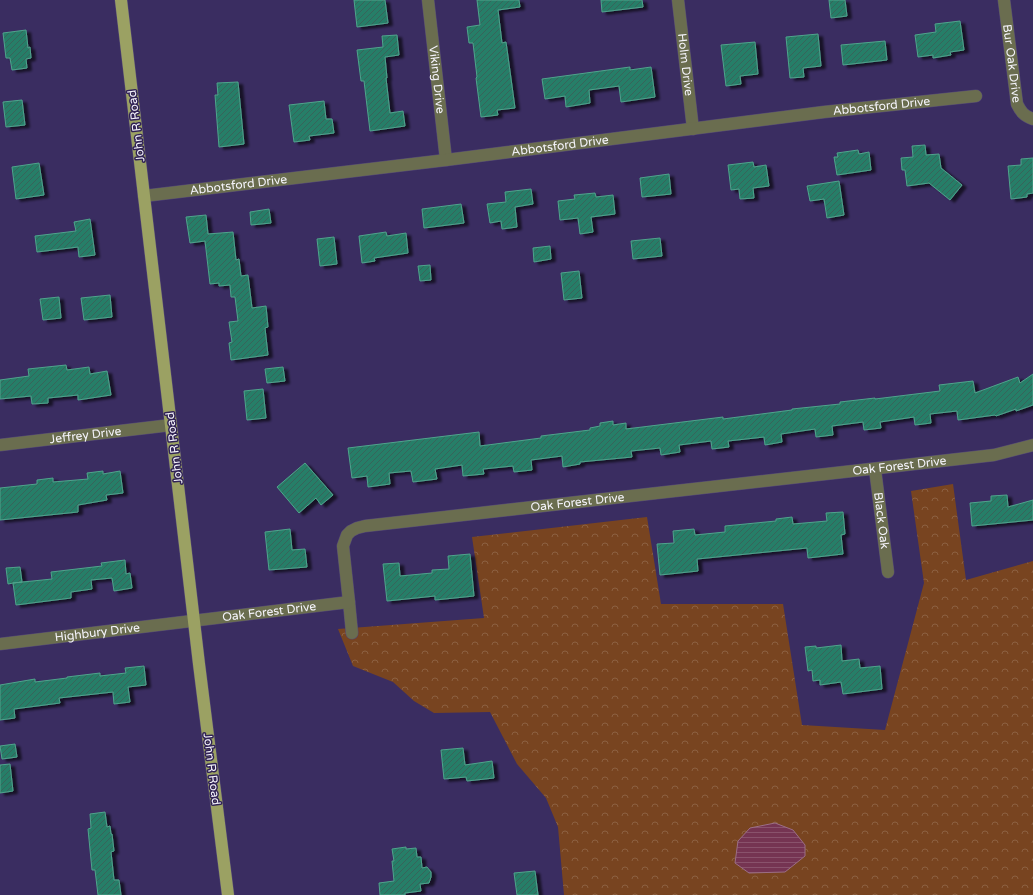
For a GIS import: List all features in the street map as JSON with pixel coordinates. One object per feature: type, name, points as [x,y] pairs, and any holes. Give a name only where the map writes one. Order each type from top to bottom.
[{"type":"main road","name":"John R Road","points":[[121,0],[228,895]]},
{"type":"street","name":"Viking Drive","points":[[428,0],[446,160]]},
{"type":"street","name":"Holm Drive","points":[[678,0],[693,129]]},
{"type":"street","name":"Bur Oak Drive","points":[[1004,0],[1017,104],[1021,112],[1028,117],[1033,118]]},
{"type":"street","name":"Abbotsford Drive","points":[[144,196],[446,160],[817,113],[976,96]]},
{"type":"street","name":"Jeffrey Drive","points":[[0,446],[171,425]]},
{"type":"street","name":"Oak Forest Drive","points":[[194,620],[349,602],[343,546],[347,536],[351,531],[357,528],[994,455],[1033,445]]},
{"type":"street","name":"Black Oak","points":[[875,469],[888,572]]},
{"type":"street","points":[[349,602],[352,633]]},
{"type":"street","name":"Highbury Drive","points":[[0,644],[194,620]]},
{"type":"green space","points":[[953,484],[966,580],[1033,561],[1033,895],[564,895],[558,827],[546,798],[517,764],[490,712],[434,713],[414,701],[393,682],[353,666],[338,629],[484,618],[472,537],[647,517],[661,604],[783,604],[802,725],[885,730],[924,583],[911,491]]},
{"type":"shaded area","points":[[775,823],[793,830],[805,845],[805,856],[785,872],[749,873],[735,863],[738,841],[750,828]]},
{"type":"building","points":[[354,0],[385,0],[388,23],[357,27]]},
{"type":"building","points":[[477,0],[519,0],[520,7],[498,10],[502,43],[506,42],[515,108],[497,110],[498,115],[481,117],[473,43],[469,43],[467,27],[480,25]]},
{"type":"building","points":[[601,0],[642,0],[643,7],[602,12]]},
{"type":"building","points":[[829,0],[845,0],[847,16],[831,18]]},
{"type":"building","points":[[960,21],[964,50],[950,52],[951,55],[933,58],[933,55],[918,57],[915,35],[936,32],[935,24]]},
{"type":"building","points":[[26,30],[31,58],[26,59],[27,68],[12,70],[10,58],[6,58],[3,33]]},
{"type":"building","points":[[818,34],[821,66],[803,68],[804,77],[790,78],[786,37]]},
{"type":"building","points":[[397,35],[399,55],[385,57],[386,78],[390,113],[403,111],[405,126],[370,131],[364,81],[361,81],[357,50],[383,47],[382,36]]},
{"type":"building","points":[[885,41],[887,60],[843,65],[841,45]]},
{"type":"building","points":[[755,42],[758,74],[740,76],[741,84],[726,86],[721,45]]},
{"type":"building","points":[[630,67],[630,70],[651,67],[655,97],[621,102],[619,86],[589,90],[590,103],[566,107],[565,96],[545,99],[542,79]]},
{"type":"building","points":[[238,82],[244,144],[219,147],[215,95],[218,95],[217,83]]},
{"type":"building","points":[[22,100],[25,125],[6,127],[3,102]]},
{"type":"building","points":[[324,101],[326,119],[332,119],[334,133],[309,136],[310,140],[294,142],[289,105]]},
{"type":"building","points":[[925,145],[926,155],[939,154],[941,168],[962,185],[950,200],[929,183],[907,186],[905,170],[902,170],[901,158],[913,157],[912,146]]},
{"type":"building","points":[[858,150],[859,154],[869,152],[871,170],[837,175],[834,157],[838,157],[837,153]]},
{"type":"building","points":[[1033,158],[1033,193],[1027,194],[1027,197],[1011,199],[1008,166],[1021,165],[1021,159]]},
{"type":"building","points":[[753,162],[754,167],[766,165],[769,186],[753,188],[754,198],[740,199],[739,189],[731,190],[728,165]]},
{"type":"building","points":[[39,163],[44,195],[16,199],[12,167]]},
{"type":"building","points":[[669,174],[671,194],[642,197],[640,178]]},
{"type":"building","points":[[839,181],[844,215],[827,218],[824,199],[810,201],[807,186]]},
{"type":"building","points":[[531,189],[533,204],[515,207],[517,227],[502,229],[501,221],[490,223],[487,204],[506,202],[505,192]]},
{"type":"building","points":[[595,193],[596,197],[613,195],[615,214],[591,217],[593,232],[580,234],[578,218],[560,220],[558,201],[575,199],[574,195]]},
{"type":"building","points":[[461,204],[464,223],[424,228],[422,209]]},
{"type":"building","points":[[269,209],[271,223],[251,225],[250,212]]},
{"type":"building","points":[[206,215],[208,234],[233,232],[236,260],[239,259],[241,276],[248,275],[252,308],[266,306],[268,327],[265,328],[268,355],[231,360],[229,343],[232,342],[229,322],[238,321],[235,297],[231,297],[230,285],[219,286],[219,283],[210,284],[205,241],[190,243],[186,217]]},
{"type":"building","points":[[90,219],[95,255],[79,257],[78,247],[37,252],[35,236],[76,231],[74,222]]},
{"type":"building","points":[[386,232],[387,236],[406,233],[408,253],[374,258],[375,261],[362,263],[359,236]]},
{"type":"building","points":[[334,237],[337,264],[320,266],[317,239]]},
{"type":"building","points":[[660,238],[662,256],[633,259],[631,241]]},
{"type":"building","points":[[550,246],[551,259],[534,262],[533,248]]},
{"type":"building","points":[[430,265],[431,280],[420,281],[418,266]]},
{"type":"building","points":[[579,271],[582,298],[564,300],[561,273]]},
{"type":"building","points":[[110,295],[112,317],[84,320],[81,298]]},
{"type":"building","points":[[59,297],[61,318],[43,320],[40,299]]},
{"type":"building","points":[[66,365],[67,370],[89,367],[90,374],[107,371],[111,395],[78,400],[78,395],[48,398],[48,403],[32,404],[31,396],[0,399],[0,380],[29,376],[28,369]]},
{"type":"building","points":[[283,367],[285,381],[267,383],[265,369]]},
{"type":"building","points":[[1033,374],[1033,405],[996,416],[958,420],[957,411],[930,414],[931,423],[915,425],[914,417],[880,422],[881,428],[864,430],[863,422],[832,426],[833,435],[816,437],[815,429],[781,434],[782,442],[765,445],[764,437],[728,441],[729,447],[712,449],[711,441],[679,445],[680,452],[661,455],[660,448],[631,451],[632,457],[580,462],[580,464],[563,467],[562,456],[531,460],[532,470],[514,472],[513,466],[483,469],[484,474],[463,476],[462,465],[435,469],[437,479],[413,482],[411,471],[389,473],[390,484],[368,487],[367,476],[352,478],[348,448],[479,432],[480,446],[590,430],[590,428],[600,426],[600,423],[613,421],[613,425],[626,423],[626,429],[723,417],[723,419],[840,404],[840,402],[940,391],[939,385],[973,381],[975,393],[1018,377],[1020,383]]},
{"type":"building","points":[[263,389],[266,418],[247,420],[244,391]]},
{"type":"building","points":[[305,463],[333,495],[321,505],[316,498],[299,513],[277,487]]},
{"type":"building","points":[[103,471],[103,474],[120,471],[123,493],[106,495],[107,500],[78,505],[78,512],[0,520],[0,488],[37,484],[37,480],[53,478],[53,482],[88,479],[87,473]]},
{"type":"building","points":[[1007,495],[1008,507],[1033,500],[1033,520],[972,526],[970,503],[991,501],[991,496]]},
{"type":"building","points":[[843,512],[845,534],[841,535],[843,554],[808,558],[807,548],[697,559],[698,571],[660,575],[657,544],[674,543],[673,531],[694,529],[695,535],[725,532],[725,526],[776,521],[776,519],[792,517],[793,524],[827,521],[826,513]]},
{"type":"building","points":[[290,529],[292,550],[305,549],[307,567],[269,570],[265,532]]},
{"type":"building","points":[[470,554],[474,596],[435,600],[435,596],[387,601],[383,564],[399,563],[400,576],[432,573],[432,570],[449,569],[448,556]]},
{"type":"building","points":[[125,560],[126,574],[130,573],[132,588],[114,591],[112,578],[91,580],[92,589],[71,592],[71,598],[16,605],[13,583],[52,579],[51,572],[102,566],[101,563]]},
{"type":"building","points":[[20,567],[22,582],[8,584],[6,568]]},
{"type":"building","points":[[841,645],[842,661],[859,659],[860,668],[880,666],[882,689],[843,694],[841,682],[820,685],[820,680],[813,681],[812,670],[808,671],[805,647],[816,646],[816,648]]},
{"type":"building","points":[[144,666],[146,685],[128,687],[130,702],[114,704],[113,692],[59,698],[60,703],[14,709],[15,718],[0,720],[0,685],[35,679],[35,682],[100,673],[100,676],[126,673],[125,668]]},
{"type":"building","points":[[15,744],[17,757],[2,759],[0,746]]},
{"type":"building","points":[[463,748],[465,765],[492,761],[494,778],[467,781],[466,777],[444,779],[441,750]]},
{"type":"building","points":[[10,764],[13,791],[0,793],[0,765]]},
{"type":"building","points":[[105,812],[107,827],[110,826],[112,834],[114,851],[111,852],[114,880],[119,880],[121,895],[98,895],[95,870],[92,870],[88,829],[91,828],[90,814]]},
{"type":"building","points":[[406,847],[406,849],[416,848],[417,857],[421,857],[422,868],[427,867],[431,872],[429,883],[420,884],[421,891],[405,893],[405,895],[380,895],[379,883],[394,881],[392,861],[394,861],[392,849]]},
{"type":"building","points":[[535,871],[538,895],[517,895],[514,873]]}]
